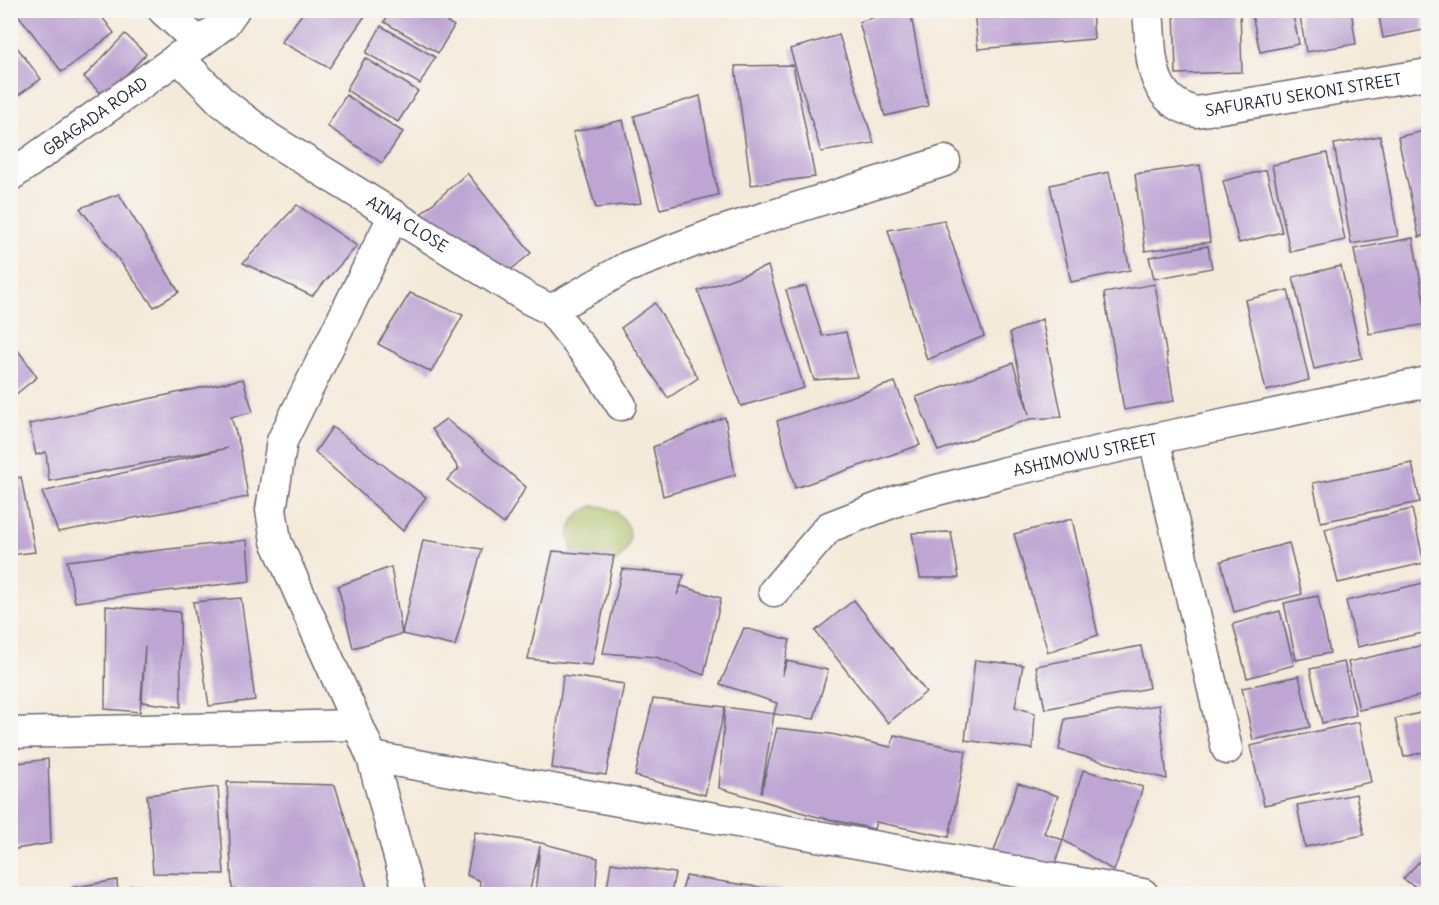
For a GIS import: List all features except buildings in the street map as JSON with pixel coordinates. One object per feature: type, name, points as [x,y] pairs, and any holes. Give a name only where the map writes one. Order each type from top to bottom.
[{"type":"street","name":"AINA CLOSE","points":[[164,10],[222,102],[269,138],[529,299],[551,310],[598,369],[621,405]]},
{"type":"street","name":"GBAGADA ROAD","points":[[10,176],[189,50],[224,24],[234,10]]},
{"type":"street","name":"SAFURATU SEKONI STREET","points":[[1148,10],[1153,67],[1158,87],[1181,109],[1196,112],[1428,74]]},
{"type":"street","points":[[551,310],[627,267],[719,231],[945,160]]},
{"type":"street","points":[[394,215],[282,441],[271,510],[276,541],[372,757],[409,894]]},
{"type":"street","name":"ASHIMOWU STREET","points":[[774,591],[829,527],[898,500],[1006,472],[1154,439],[1428,382]]},
{"type":"street","points":[[1154,439],[1227,749]]},
{"type":"street","points":[[10,733],[357,725]]},
{"type":"street","points":[[372,757],[1143,894]]},
{"type":"green space","points":[[594,506],[618,513],[629,530],[626,549],[620,558],[609,566],[573,553],[570,545],[570,530],[575,518]]}]
